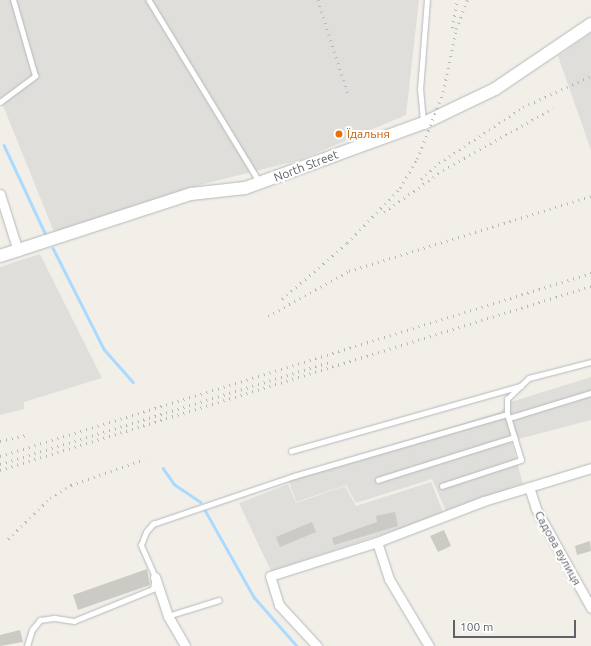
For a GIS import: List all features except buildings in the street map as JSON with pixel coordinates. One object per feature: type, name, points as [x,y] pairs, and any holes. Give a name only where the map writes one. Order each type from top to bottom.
[{"type":"street","name":"North Street","points":[[0,256],[191,194],[234,190],[260,183],[424,123],[495,89],[591,24]]},
{"type":"street","points":[[0,194],[18,251]]},
{"type":"street","points":[[317,646],[279,605],[270,576],[376,542],[529,487],[591,468]]},
{"type":"street","name":"Садова вулиця","points":[[529,487],[536,509],[591,608]]},
{"type":"street","points":[[376,542],[389,579],[429,646]]},
{"type":"street","points":[[155,577],[168,616],[185,646]]},
{"type":"lane","points":[[0,102],[35,76],[13,0]]},
{"type":"lane","points":[[149,0],[260,183]]},
{"type":"lane","points":[[424,123],[420,90],[427,0]]},
{"type":"lane","points":[[442,486],[521,460],[508,416],[507,399],[529,378],[591,362]]},
{"type":"lane","points":[[291,451],[521,386]]},
{"type":"lane","points":[[27,646],[32,630],[40,620],[55,618],[74,621],[153,590],[155,577],[141,545],[146,532],[154,524],[281,480],[591,393]]},
{"type":"lane","points":[[378,480],[514,437]]},
{"type":"lane","points":[[168,616],[219,600]]},
{"type":"shaded area","points":[[0,0],[419,0],[406,115],[300,160],[188,188],[54,232],[0,98]]},
{"type":"shaded area","points":[[591,33],[591,150],[558,56]]},
{"type":"shaded area","points":[[40,254],[102,378],[24,402],[24,409],[0,415],[0,267]]},
{"type":"shaded area","points":[[591,377],[591,420],[511,441],[523,484],[446,511],[432,479],[356,503],[346,485],[296,502],[287,476],[500,412],[511,402]]},
{"type":"shaded area","points":[[431,482],[444,514],[271,571],[239,503],[288,484],[296,503],[345,486],[356,506]]},
{"type":"waterway","points":[[4,145],[45,233]]},
{"type":"waterway","points":[[53,248],[104,349],[133,382]]},
{"type":"waterway","points":[[163,468],[174,484],[201,502]]},
{"type":"waterway","points":[[205,510],[254,597],[297,646]]},
{"type":"railway","points":[[318,0],[348,94]]},
{"type":"railway","points":[[452,28],[457,0]]},
{"type":"railway","points":[[282,299],[347,243],[400,188],[417,159],[443,92],[456,29],[467,0]]},
{"type":"railway","points":[[421,179],[439,163],[523,107],[591,76]]},
{"type":"railway","points":[[384,212],[443,170],[553,108]]},
{"type":"railway","points":[[268,316],[349,271],[591,196]]},
{"type":"railway","points":[[0,456],[591,273]]},
{"type":"railway","points":[[0,470],[591,286]]},
{"type":"railway","points":[[0,464],[329,362]]},
{"type":"railway","points":[[0,441],[26,435]]},
{"type":"railway","points":[[8,539],[50,498],[71,485],[145,459]]},
{"type":"place","name":"Їдальня","points":[[339,134]]}]
